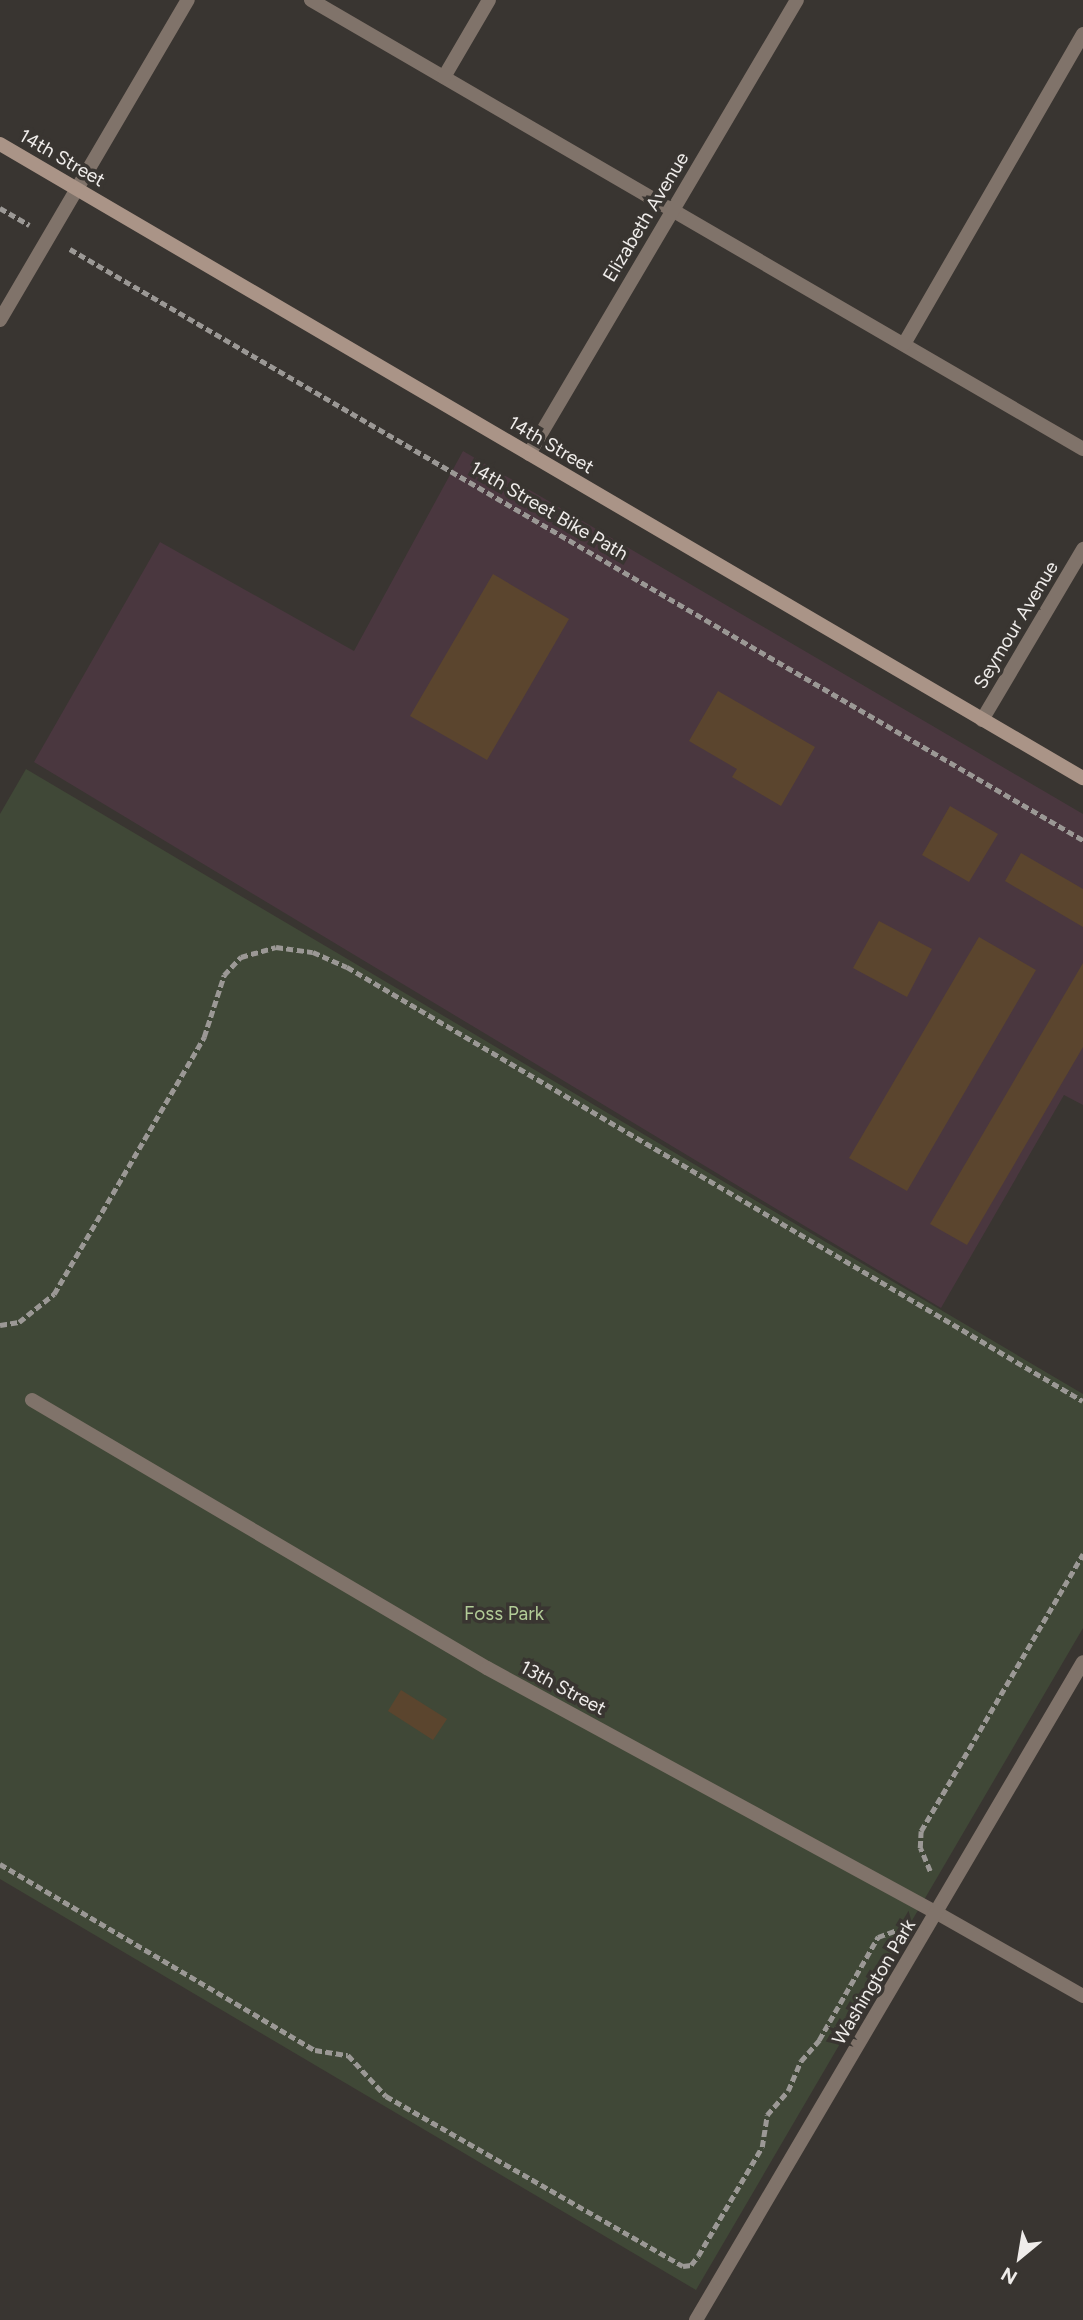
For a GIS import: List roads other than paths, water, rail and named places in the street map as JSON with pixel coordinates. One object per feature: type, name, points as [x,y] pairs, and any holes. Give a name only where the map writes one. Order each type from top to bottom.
[{"type":"street","points":[[0,320],[188,0]]},
{"type":"street","points":[[312,0],[1083,449]]},
{"type":"street","points":[[444,77],[489,0]]},
{"type":"street","name":"Elizabeth Avenue","points":[[529,454],[797,0]]},
{"type":"street","points":[[904,344],[1083,34]]},
{"type":"street","name":"14th Street","points":[[0,144],[1083,778]]},
{"type":"street","name":"Seymour Avenue","points":[[982,720],[1083,549]]},
{"type":"street","name":"13th Street","points":[[32,1400],[488,1668],[918,1902],[1083,1997]]},
{"type":"street","name":"Washington Park","points":[[696,2320],[1083,1662]]},
{"type":"park label","name":"Foss Park","points":[[504,1614]]}]
